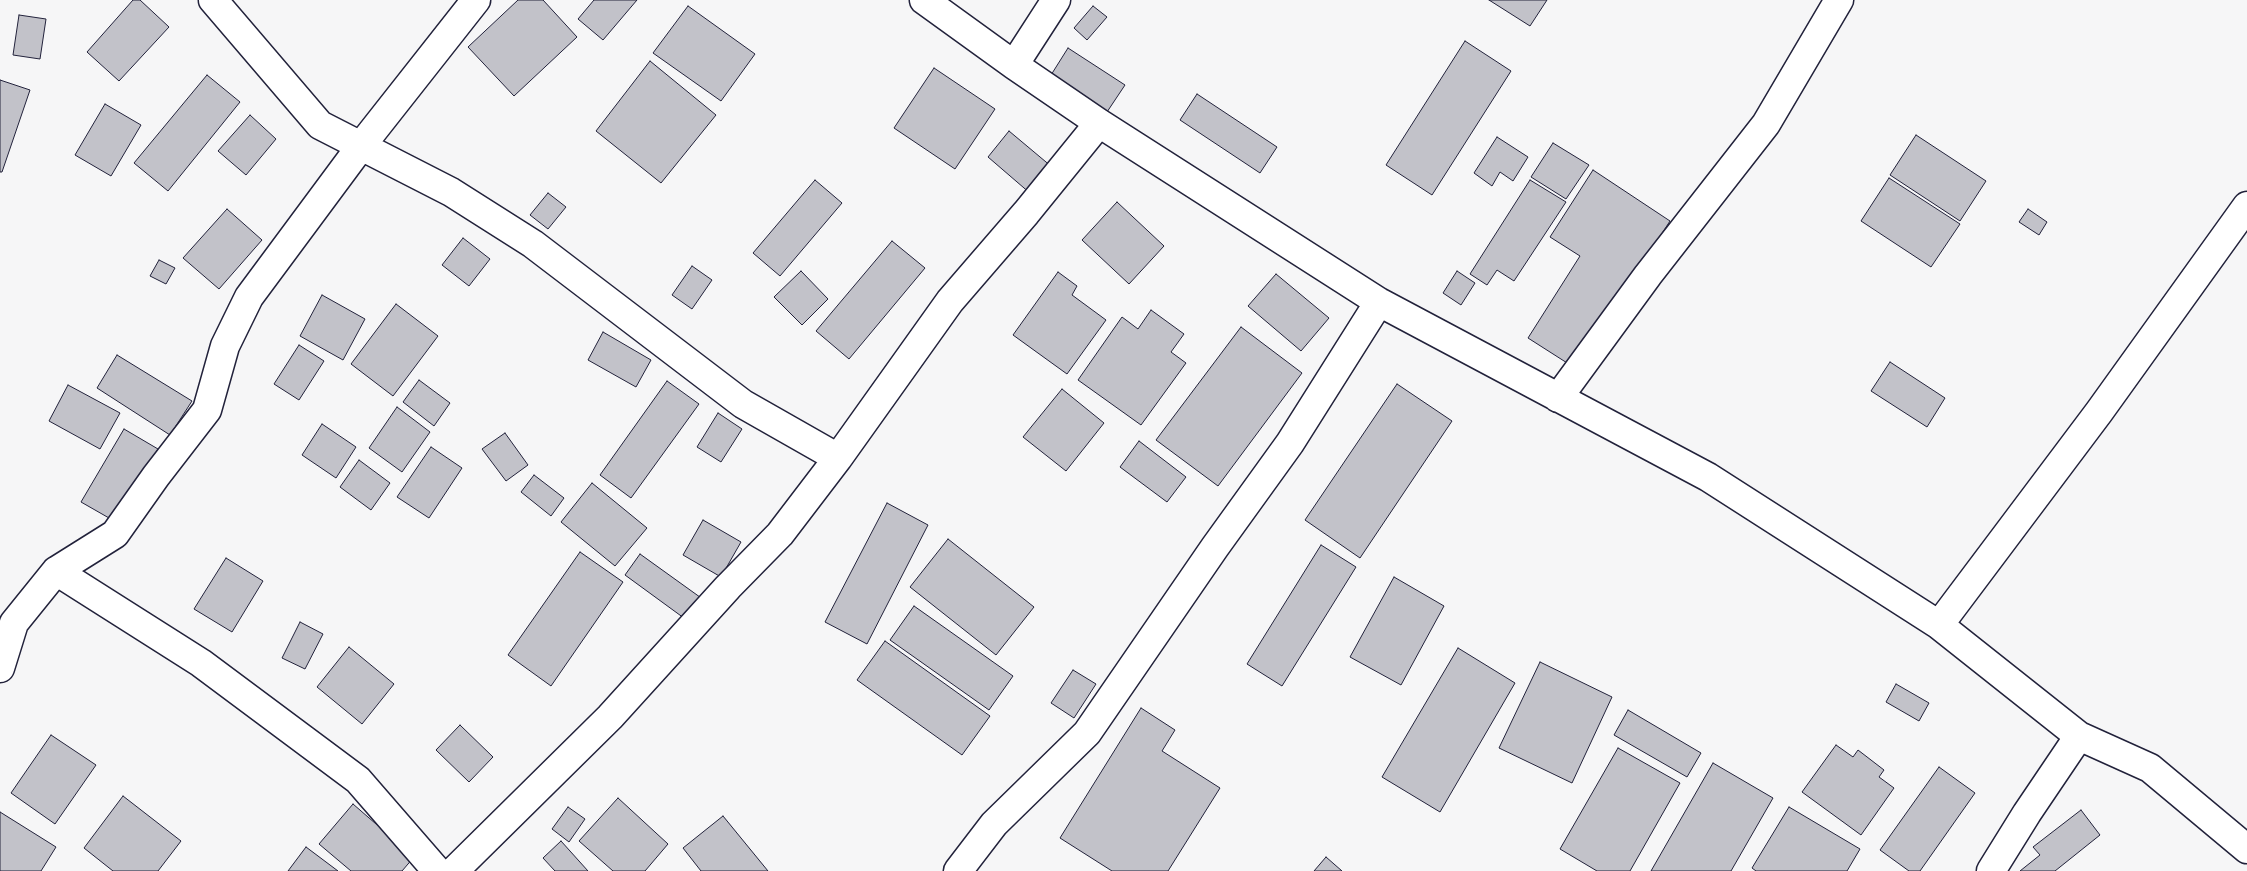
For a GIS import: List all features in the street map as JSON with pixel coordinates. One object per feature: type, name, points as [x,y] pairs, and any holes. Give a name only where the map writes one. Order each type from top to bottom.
[{"type":"street","points":[[213,0],[320,125],[451,192],[533,244],[743,404],[838,458]]},
{"type":"street","points":[[0,668],[14,623],[56,571],[116,534],[156,476],[207,410],[225,346],[248,297],[361,146],[476,0]]},
{"type":"street","points":[[924,0],[1014,65],[1099,122],[1379,302],[1708,477],[1939,625],[2079,736],[2150,768],[2235,836],[2247,849]]},
{"type":"street","points":[[1014,65],[1056,0]]},
{"type":"street","points":[[1558,398],[1648,274],[1766,124],[1840,0]]},
{"type":"street","points":[[454,871],[610,718],[728,587],[780,534],[838,458],[950,301],[1026,213],[1099,122]]},
{"type":"street","points":[[1939,625],[2093,420],[2247,206]]},
{"type":"street","points":[[958,871],[994,824],[1087,733],[1215,547],[1290,444],[1379,302]]},
{"type":"street","points":[[56,571],[201,663],[358,780],[437,871]]},
{"type":"street","points":[[1991,871],[2027,813],[2079,736]]},
{"type":"building","points":[[133,0],[140,0],[169,27],[119,81],[87,52]]},
{"type":"building","points":[[518,0],[543,0],[577,37],[514,96],[468,47]]},
{"type":"building","points":[[594,0],[637,0],[603,40],[578,19]]},
{"type":"building","points":[[1489,0],[1547,0],[1530,26]]},
{"type":"building","points":[[688,6],[755,54],[721,101],[653,53]]},
{"type":"building","points":[[1093,6],[1107,17],[1087,40],[1074,28]]},
{"type":"building","points":[[19,15],[46,19],[40,59],[13,55]]},
{"type":"building","points":[[1465,41],[1511,71],[1432,195],[1386,165]]},
{"type":"building","points":[[1068,48],[1125,85],[1107,112],[1051,75]]},
{"type":"building","points":[[650,61],[716,115],[661,183],[596,131]]},
{"type":"building","points":[[934,68],[995,109],[955,169],[894,128]]},
{"type":"building","points":[[207,75],[240,102],[168,191],[134,163]]},
{"type":"building","points":[[0,80],[30,90],[2,172],[0,172]]},
{"type":"building","points":[[1197,94],[1277,147],[1260,173],[1180,120]]},
{"type":"building","points":[[105,104],[141,125],[111,176],[75,155]]},
{"type":"building","points":[[250,115],[276,139],[246,175],[218,151]]},
{"type":"building","points":[[1009,131],[1052,167],[1031,194],[988,157]]},
{"type":"building","points":[[1916,135],[1986,181],[1960,221],[1890,175]]},
{"type":"building","points":[[1497,137],[1528,157],[1513,181],[1500,172],[1492,186],[1474,173]]},
{"type":"building","points":[[1553,143],[1589,165],[1566,199],[1531,177]]},
{"type":"building","points":[[1593,170],[1670,221],[1575,368],[1528,338],[1580,256],[1550,237]]},
{"type":"building","points":[[1889,178],[1960,224],[1931,267],[1861,221]]},
{"type":"building","points":[[815,180],[842,203],[780,276],[753,253]]},
{"type":"building","points":[[1530,180],[1566,202],[1514,281],[1497,270],[1487,285],[1470,274]]},
{"type":"building","points":[[548,193],[566,207],[548,229],[530,215]]},
{"type":"building","points":[[1117,202],[1164,246],[1129,284],[1082,240]]},
{"type":"building","points":[[227,209],[262,240],[219,289],[183,258]]},
{"type":"building","points":[[2028,209],[2047,222],[2039,235],[2019,222]]},
{"type":"building","points":[[463,238],[490,259],[469,286],[442,265]]},
{"type":"building","points":[[892,241],[925,268],[849,359],[816,331]]},
{"type":"building","points":[[159,260],[175,268],[166,284],[150,276]]},
{"type":"building","points":[[692,266],[712,280],[692,309],[672,295]]},
{"type":"building","points":[[801,271],[828,299],[802,325],[774,297]]},
{"type":"building","points":[[1457,271],[1475,283],[1461,305],[1443,293]]},
{"type":"building","points":[[1058,272],[1077,286],[1072,295],[1106,320],[1067,374],[1013,335]]},
{"type":"building","points":[[1276,274],[1329,318],[1301,351],[1248,306]]},
{"type":"building","points":[[322,295],[365,319],[343,360],[300,336]]},
{"type":"building","points":[[396,304],[438,336],[393,396],[351,364]]},
{"type":"building","points":[[1151,310],[1184,334],[1171,352],[1186,363],[1141,425],[1078,380],[1122,317],[1138,329]]},
{"type":"building","points":[[1241,327],[1302,373],[1218,486],[1156,440]]},
{"type":"building","points":[[603,332],[651,360],[636,387],[588,360]]},
{"type":"building","points":[[299,345],[324,361],[299,400],[274,384]]},
{"type":"building","points":[[117,355],[192,401],[170,435],[97,388]]},
{"type":"building","points":[[1890,362],[1945,398],[1927,427],[1871,391]]},
{"type":"building","points":[[419,380],[450,403],[434,426],[403,402]]},
{"type":"building","points":[[667,381],[699,404],[631,498],[600,475]]},
{"type":"building","points":[[1397,384],[1452,421],[1360,558],[1305,520]]},
{"type":"building","points":[[68,385],[120,413],[100,449],[49,421]]},
{"type":"building","points":[[1062,389],[1104,423],[1066,471],[1023,437]]},
{"type":"building","points":[[397,407],[430,432],[402,472],[369,448]]},
{"type":"building","points":[[718,413],[742,429],[721,462],[697,447]]},
{"type":"building","points":[[322,424],[356,447],[336,478],[302,455]]},
{"type":"building","points":[[124,429],[158,449],[116,522],[81,502]]},
{"type":"building","points":[[505,433],[528,465],[506,481],[482,449]]},
{"type":"building","points":[[1139,441],[1186,477],[1167,502],[1120,467]]},
{"type":"building","points":[[431,447],[462,468],[429,518],[397,497]]},
{"type":"building","points":[[359,460],[390,483],[371,510],[340,487]]},
{"type":"building","points":[[534,475],[564,498],[551,516],[521,492]]},
{"type":"building","points":[[592,483],[647,528],[615,566],[561,522]]},
{"type":"building","points":[[887,503],[928,525],[867,644],[825,622]]},
{"type":"building","points":[[703,520],[741,542],[721,577],[683,555]]},
{"type":"building","points":[[948,539],[1034,607],[996,655],[910,587]]},
{"type":"building","points":[[1321,545],[1356,567],[1282,686],[1247,664]]},
{"type":"building","points":[[580,552],[623,582],[551,686],[508,655]]},
{"type":"building","points":[[640,554],[704,600],[688,621],[625,575]]},
{"type":"building","points":[[226,558],[263,581],[232,632],[194,609]]},
{"type":"building","points":[[1394,577],[1444,606],[1401,685],[1350,657]]},
{"type":"building","points":[[914,606],[1013,676],[989,710],[890,640]]},
{"type":"building","points":[[300,622],[323,634],[305,669],[282,658]]},
{"type":"building","points":[[885,641],[990,716],[962,755],[857,680]]},
{"type":"building","points":[[349,647],[394,684],[362,724],[317,687]]},
{"type":"building","points":[[1458,648],[1515,683],[1440,812],[1382,777]]},
{"type":"building","points":[[1540,662],[1612,697],[1572,783],[1499,748]]},
{"type":"building","points":[[1073,670],[1096,684],[1074,718],[1051,703]]},
{"type":"building","points":[[1896,684],[1929,703],[1919,721],[1886,702]]},
{"type":"building","points":[[1141,708],[1175,730],[1162,751],[1220,788],[1168,871],[1112,871],[1060,838]]},
{"type":"building","points":[[1628,710],[1701,753],[1687,777],[1614,735]]},
{"type":"building","points":[[460,725],[493,757],[469,782],[436,750]]},
{"type":"building","points":[[51,735],[96,765],[55,824],[11,793]]},
{"type":"building","points":[[1836,745],[1853,757],[1858,750],[1884,770],[1879,777],[1894,788],[1861,835],[1802,792]]},
{"type":"building","points":[[1618,748],[1680,783],[1630,871],[1597,871],[1560,849]]},
{"type":"building","points":[[1713,763],[1773,798],[1731,871],[1651,871]]},
{"type":"building","points":[[1939,767],[1975,793],[1920,871],[1909,871],[1880,850]]},
{"type":"building","points":[[123,796],[181,841],[158,871],[113,871],[84,848]]},
{"type":"building","points":[[618,798],[668,844],[645,871],[613,871],[579,841]]},
{"type":"building","points":[[353,804],[414,857],[402,871],[351,871],[319,844]]},
{"type":"building","points":[[568,807],[585,819],[569,842],[552,829]]},
{"type":"building","points":[[1789,807],[1860,849],[1847,871],[1756,871],[1752,868]]},
{"type":"building","points":[[2081,810],[2100,835],[2055,871],[2020,871],[2040,855],[2033,847]]},
{"type":"building","points":[[0,812],[56,847],[41,871],[0,871]]},
{"type":"building","points":[[723,816],[768,871],[701,871],[683,848]]},
{"type":"building","points":[[561,841],[588,871],[555,871],[543,858]]},
{"type":"building","points":[[306,847],[338,871],[288,871]]},
{"type":"building","points":[[1326,857],[1342,871],[1314,871]]}]
